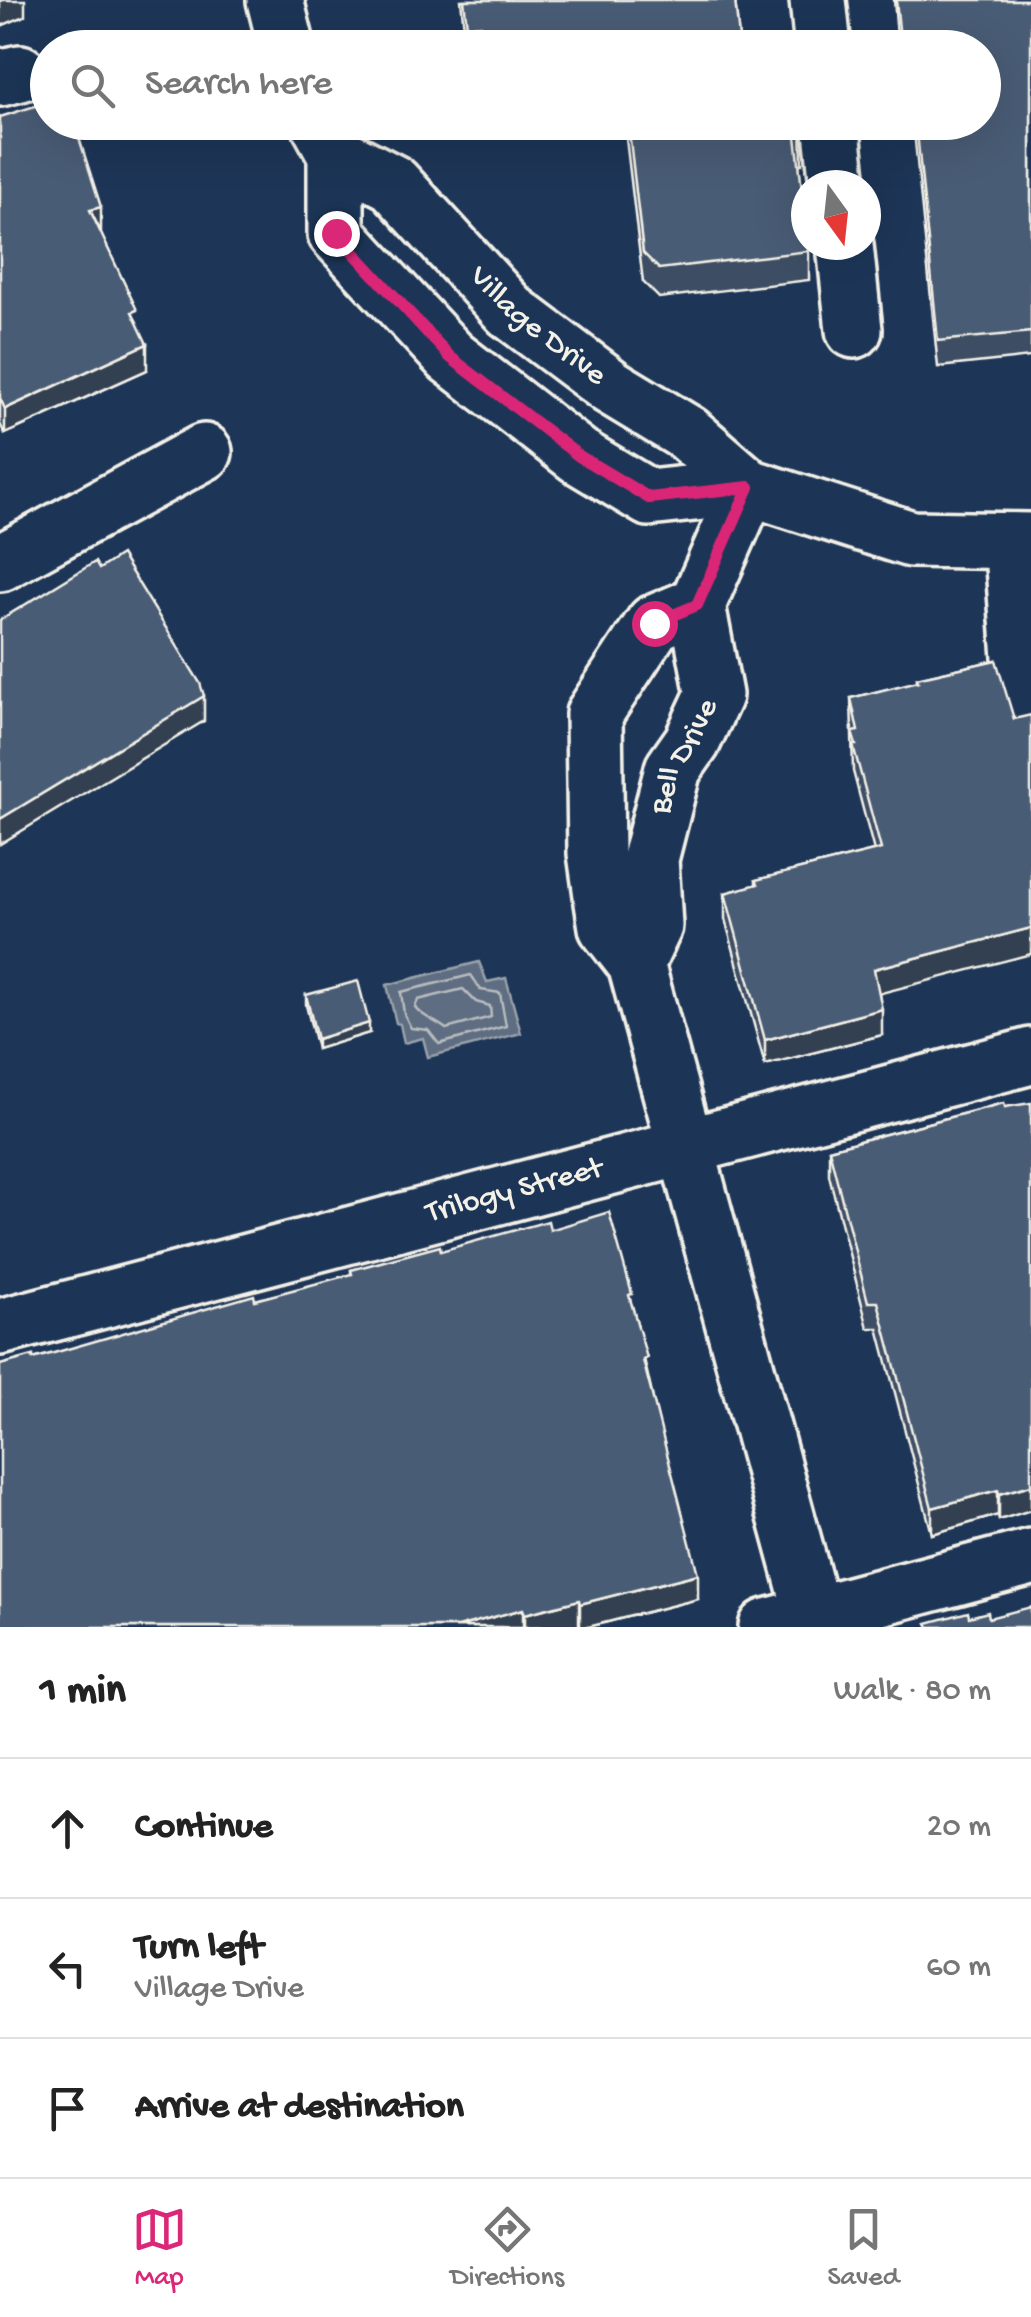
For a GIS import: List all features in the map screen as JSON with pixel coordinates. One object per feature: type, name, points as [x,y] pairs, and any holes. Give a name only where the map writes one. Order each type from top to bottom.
[{"type":"street","points":[[275,0],[282,30]]},
{"type":"street","points":[[818,0],[821,30]]},
{"type":"street","name":"Village Drive","points":[[327,140],[336,233],[450,357],[579,456],[649,498],[749,487]]},
{"type":"street","name":"Village Drive","points":[[330,140],[394,182],[510,311],[611,388],[687,433],[749,487],[911,539],[1021,541]]},
{"type":"street","points":[[833,140],[836,170]]},
{"type":"street","points":[[847,260],[854,330]]},
{"type":"street","points":[[0,562],[204,452]]},
{"type":"street","points":[[697,605],[749,487]]},
{"type":"street","points":[[1021,541],[1026,676]]},
{"type":"street","name":"Bell Drive","points":[[636,964],[654,926],[650,859],[673,768],[692,742],[714,694],[697,605],[654,623],[594,714],[596,853],[608,928],[636,964],[685,1147],[790,1621]]},
{"type":"street","points":[[596,760],[673,768]]},
{"type":"street","name":"Trilogy Street","points":[[0,1327],[1031,1056]]},
{"type":"street","points":[[790,1621],[1031,1557]]},
{"type":"water","points":[[479,962],[487,982],[506,978],[521,1033],[428,1057],[423,1038],[404,1043],[387,985]]},
{"type":"building","points":[[464,0],[735,0],[738,30],[481,30],[481,25],[467,26]]},
{"type":"building","points":[[896,0],[1031,0],[1031,332],[938,341],[918,140],[1001,140],[1001,30],[899,30]]},
{"type":"building","points":[[30,108],[30,140],[80,140],[101,207],[90,210],[137,310],[132,312],[147,344],[5,409],[0,398],[0,117]]},
{"type":"building","points":[[630,140],[796,140],[800,170],[791,170],[791,253],[659,269],[643,253]]},
{"type":"building","points":[[121,555],[200,683],[204,696],[0,819],[0,620],[95,562],[99,569]]},
{"type":"building","points":[[996,660],[1014,719],[1031,715],[1031,928],[874,969],[882,1009],[765,1040],[725,893],[758,884],[756,880],[881,849],[853,745],[852,732],[858,731],[851,698]]},
{"type":"building","points":[[358,981],[369,1023],[317,1039],[306,995]]},
{"type":"building","points":[[1004,1103],[1005,1107],[1031,1103],[1031,1485],[932,1508],[878,1302],[868,1302],[829,1149]]},
{"type":"building","points":[[609,1212],[698,1574],[580,1604],[579,1600],[525,1614],[523,1609],[457,1627],[0,1627],[0,1365],[254,1295],[255,1300],[352,1274],[351,1270],[440,1246],[441,1251],[548,1221],[550,1230]]},
{"type":"building","points":[[1031,1607],[1031,1627],[929,1627],[927,1623],[968,1612],[969,1617],[988,1612],[989,1618]]},
{"type":"route","points":[[336,233],[450,357],[579,456],[649,498],[749,487],[697,605],[654,623]]}]
